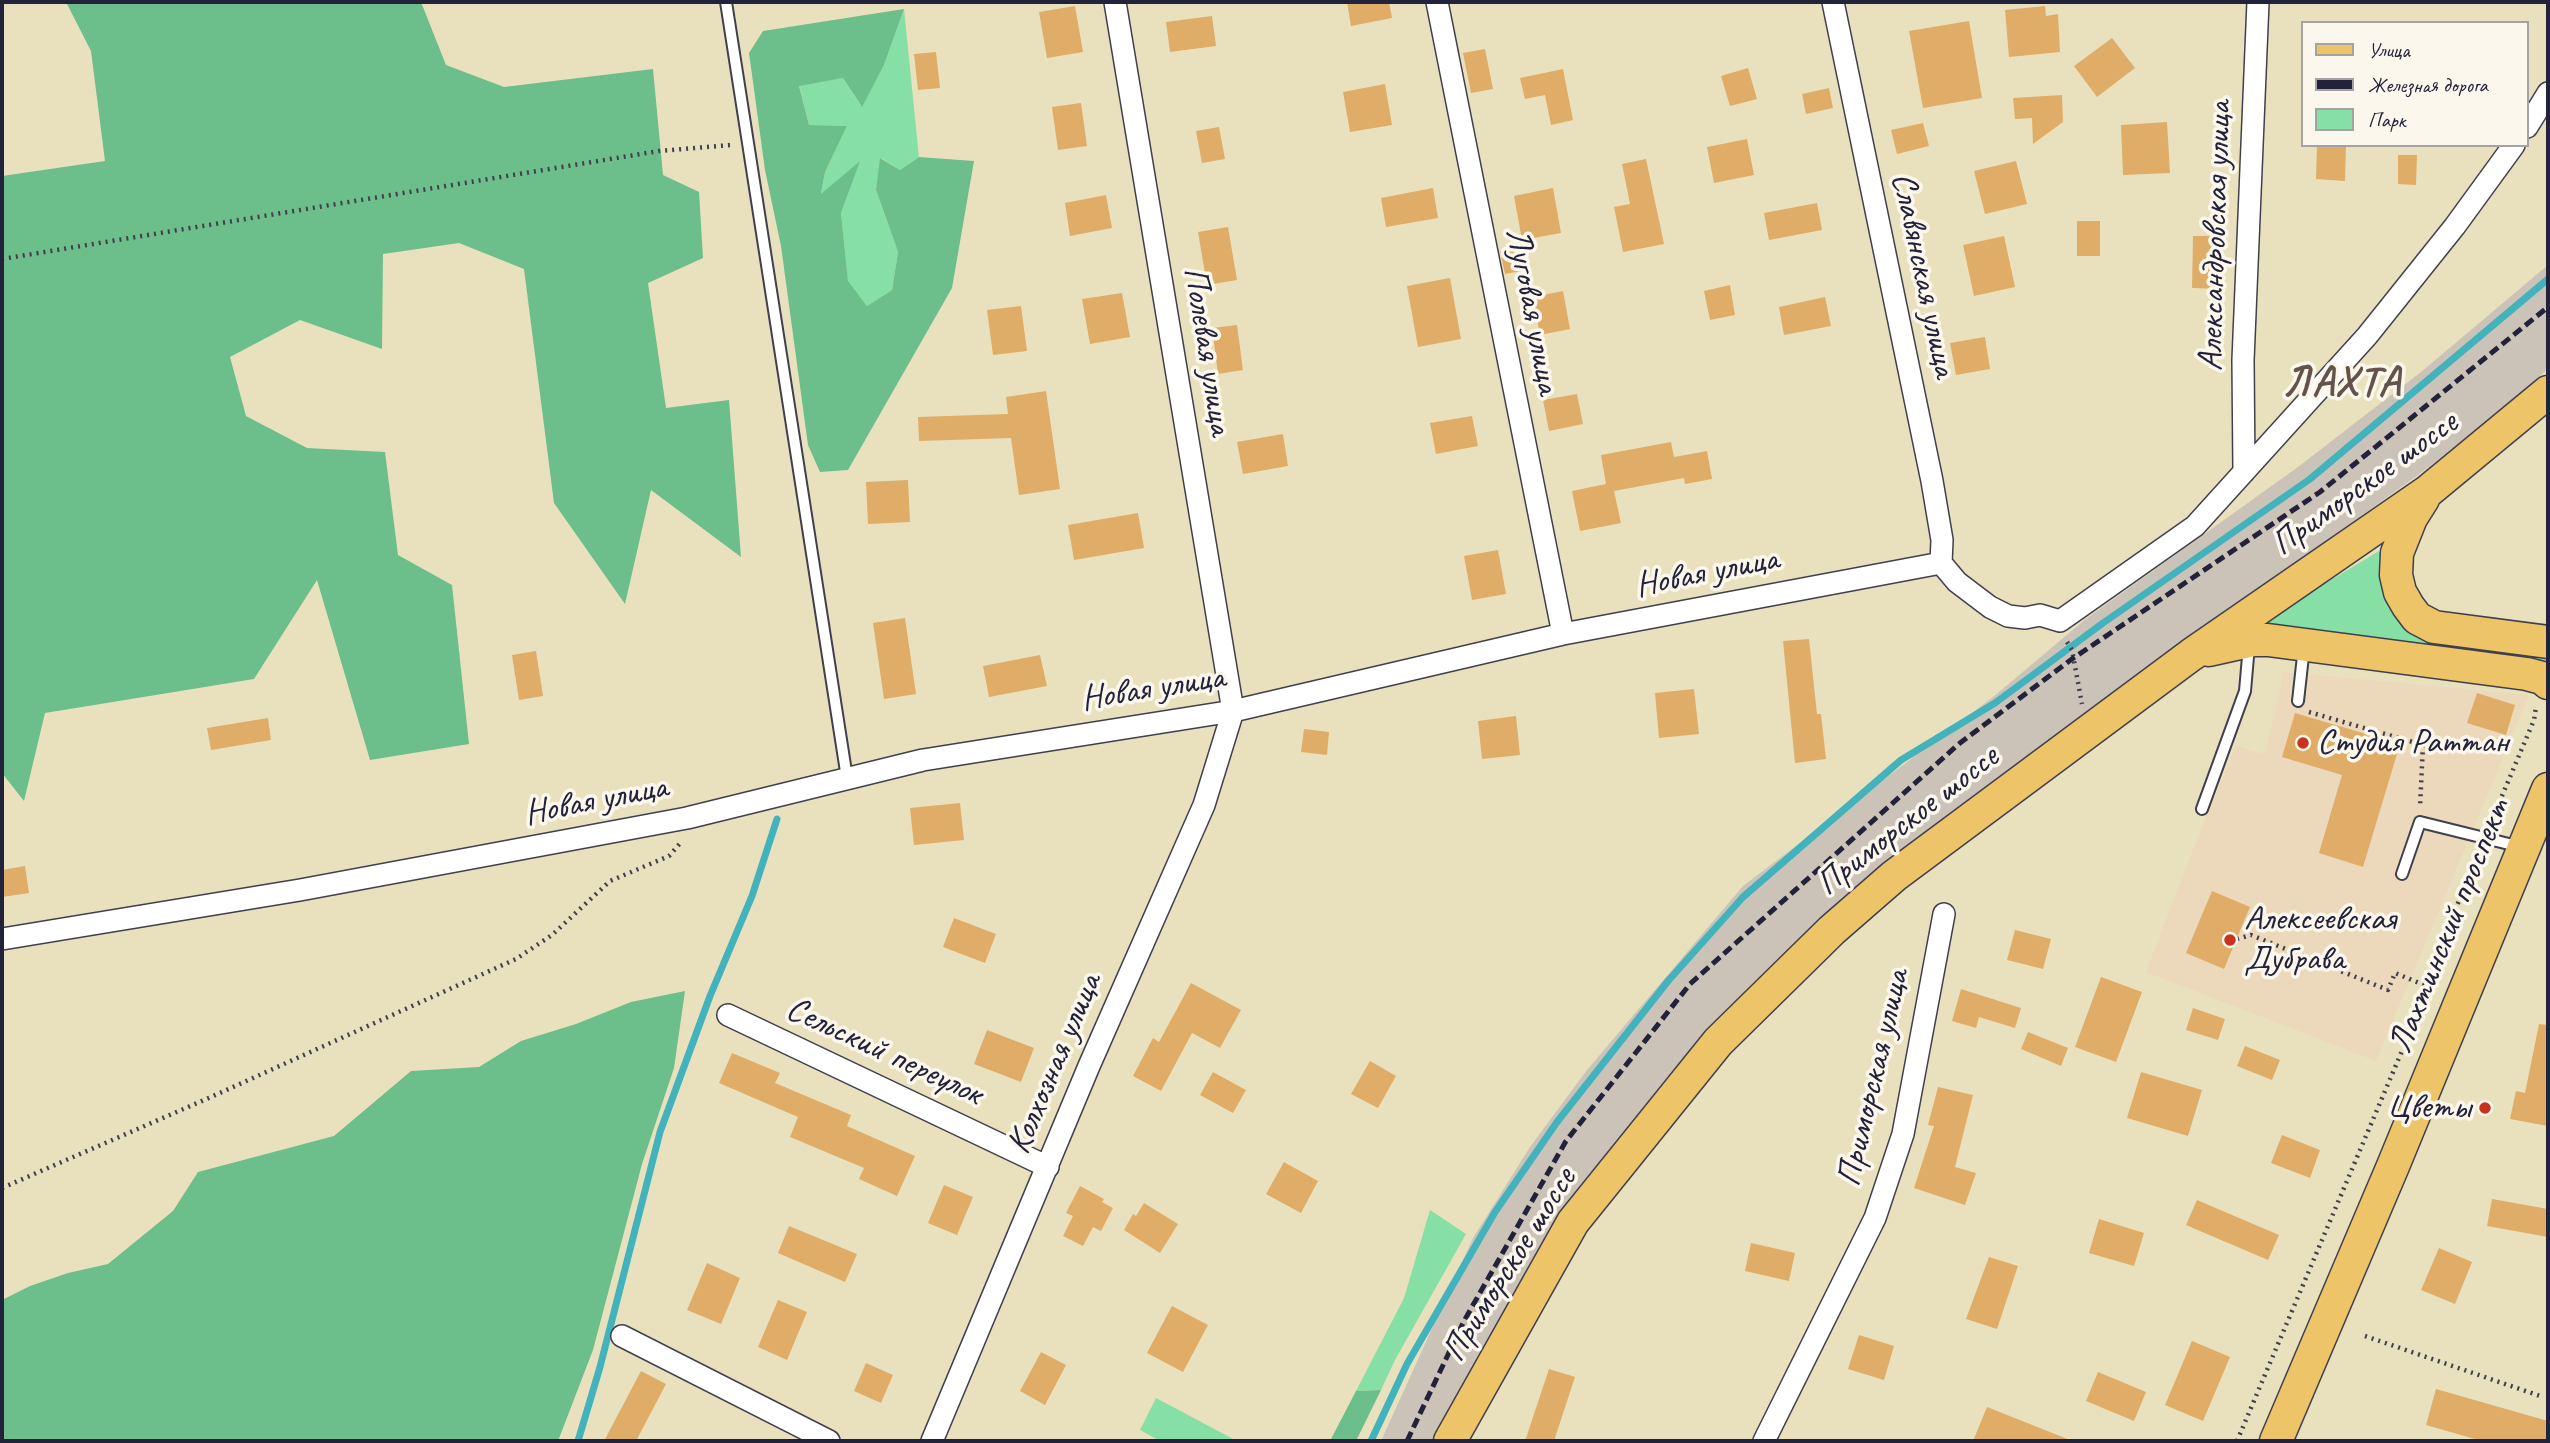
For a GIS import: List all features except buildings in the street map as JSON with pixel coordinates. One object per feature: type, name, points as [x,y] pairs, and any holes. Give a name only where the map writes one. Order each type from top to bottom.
[{"type":"main road","name":"Приморское шоссе","points":[[1450,1441],[1573,1222],[1718,1042],[1832,930],[1894,876],[2191,654],[2427,492],[2548,392]]},
{"type":"main road","points":[[2427,492],[2411,518],[2397,553],[2396,575],[2407,606],[2417,618],[2434,627],[2548,642]]},
{"type":"main road","points":[[2191,654],[2249,641],[2269,640],[2527,674],[2542,678],[2543,692]]},
{"type":"main road","name":"Лахтинский проспект","points":[[2276,1441],[2393,1166],[2547,789]]},
{"type":"street","name":"Полевая улица","points":[[1115,2],[1233,711]]},
{"type":"street","name":"Луговая улица","points":[[1437,2],[1563,634]]},
{"type":"street","name":"Славянская улица","points":[[1833,2],[1932,481],[1942,540],[1941,563]]},
{"type":"street","name":"Александровская улица","points":[[2244,472],[2243,359],[2258,2]]},
{"type":"street","points":[[2529,124],[2548,93]]},
{"type":"street","points":[[1941,563],[1966,589],[1990,607],[2008,615],[2025,618],[2040,615],[2060,621],[2195,526],[2367,336],[2455,226],[2513,147]]},
{"type":"street","name":"Новая улица","points":[[2,939],[300,890],[688,818],[923,760],[1233,711],[1563,634],[1941,563]]},
{"type":"street","name":"Колхозная улица","points":[[932,1441],[1089,1066],[1204,805],[1233,711]]},
{"type":"street","name":"Приморская улица","points":[[1764,1441],[1875,1218],[1903,1134],[1944,914]]},
{"type":"street","name":"Сельский переулок","points":[[729,1015],[1048,1167]]},
{"type":"street","points":[[622,1336],[829,1441]]},
{"type":"lane","points":[[726,2],[847,778]]},
{"type":"lane","points":[[2202,809],[2245,691],[2249,641]]},
{"type":"lane","points":[[2298,701],[2304,644]]},
{"type":"lane","points":[[2402,874],[2420,822],[2524,847]]},
{"type":"path","points":[[2,260],[645,153],[750,144]]},
{"type":"path","points":[[2066,640],[2072,650]]},
{"type":"path","points":[[2237,1441],[2429,987],[2448,927],[2534,720],[2543,692]]},
{"type":"path","points":[[2305,711],[2423,745],[2420,822]]},
{"type":"path","points":[[2,1188],[516,959],[552,935],[610,881],[669,856],[687,836],[688,818]]},
{"type":"path","points":[[2237,939],[2251,935],[2388,990],[2395,972],[2429,987]]},
{"type":"path","points":[[2365,1336],[2543,1396]]},
{"type":"shaded area","points":[[2548,265],[2548,368],[2527,389],[2425,470],[2152,666],[1719,1026],[1442,1441],[1381,1441],[1473,1238],[1530,1147],[1587,1070],[1743,886],[1993,697],[2087,618],[2298,467],[2421,372]]},
{"type":"shaded area","points":[[2284,672],[2529,695],[2376,1061],[2146,972],[2236,746],[2265,754]]},
{"type":"green space","points":[[66,2],[421,2],[446,65],[504,87],[653,69],[663,175],[699,192],[703,258],[648,283],[666,408],[729,400],[741,557],[651,490],[625,604],[554,503],[524,269],[459,243],[383,254],[382,349],[300,320],[230,357],[246,416],[307,448],[385,452],[398,555],[452,585],[469,744],[370,760],[317,580],[254,679],[45,713],[24,801],[2,773],[2,176],[105,161],[91,51]]},
{"type":"green space","points":[[904,9],[919,157],[900,170],[881,158],[876,190],[898,252],[892,290],[867,306],[848,282],[841,213],[859,162],[821,195],[825,172],[847,126],[809,125],[799,85],[843,78],[861,106],[884,65]]},
{"type":"green space","points":[[904,9],[884,65],[862,107],[843,78],[799,86],[809,125],[847,126],[825,172],[821,194],[860,161],[841,213],[848,281],[867,306],[892,290],[898,252],[876,190],[880,158],[900,170],[919,157],[974,161],[952,288],[848,470],[820,472],[808,445],[781,246],[765,170],[749,53],[763,31]]},
{"type":"green space","points":[[2379,551],[2382,555],[2382,591],[2389,604],[2399,617],[2455,644],[2454,652],[2263,627],[2263,621]]},
{"type":"green space","points":[[2473,646],[2548,655],[2548,670],[2472,654]]},
{"type":"green space","points":[[685,991],[674,1068],[642,1164],[593,1350],[558,1441],[2,1441],[2,1300],[30,1286],[68,1273],[108,1264],[173,1211],[198,1172],[334,1136],[411,1071],[479,1067],[521,1041],[576,1024],[631,1002]]},
{"type":"green space","points":[[1430,1210],[1466,1234],[1381,1390],[1356,1391],[1404,1298]]},
{"type":"green space","points":[[1381,1390],[1356,1441],[1330,1441],[1356,1391]]},
{"type":"green space","points":[[1156,1398],[1237,1441],[1160,1441],[1140,1430]]},
{"type":"waterway","points":[[1371,1441],[1407,1364],[1495,1212],[1557,1122],[1668,981],[1743,897],[1901,760],[1995,703],[2103,623],[2310,479],[2548,279]]},
{"type":"waterway","points":[[578,1441],[600,1367],[660,1132],[710,996],[752,896],[777,819]]},
{"type":"railway","points":[[1407,1441],[1464,1321],[1566,1141],[1690,984],[1960,743],[2072,659],[2320,492],[2548,307]]},
{"type":"place","name":"Студия Раттан","points":[[2303,743]]},
{"type":"place","name":"Алексеевская Дубрава","points":[[2230,940]]},
{"type":"place","name":"Цветы","points":[[2485,1108]]},
{"type":"district","name":"ЛАХТА","points":[[2342,384]]}]
